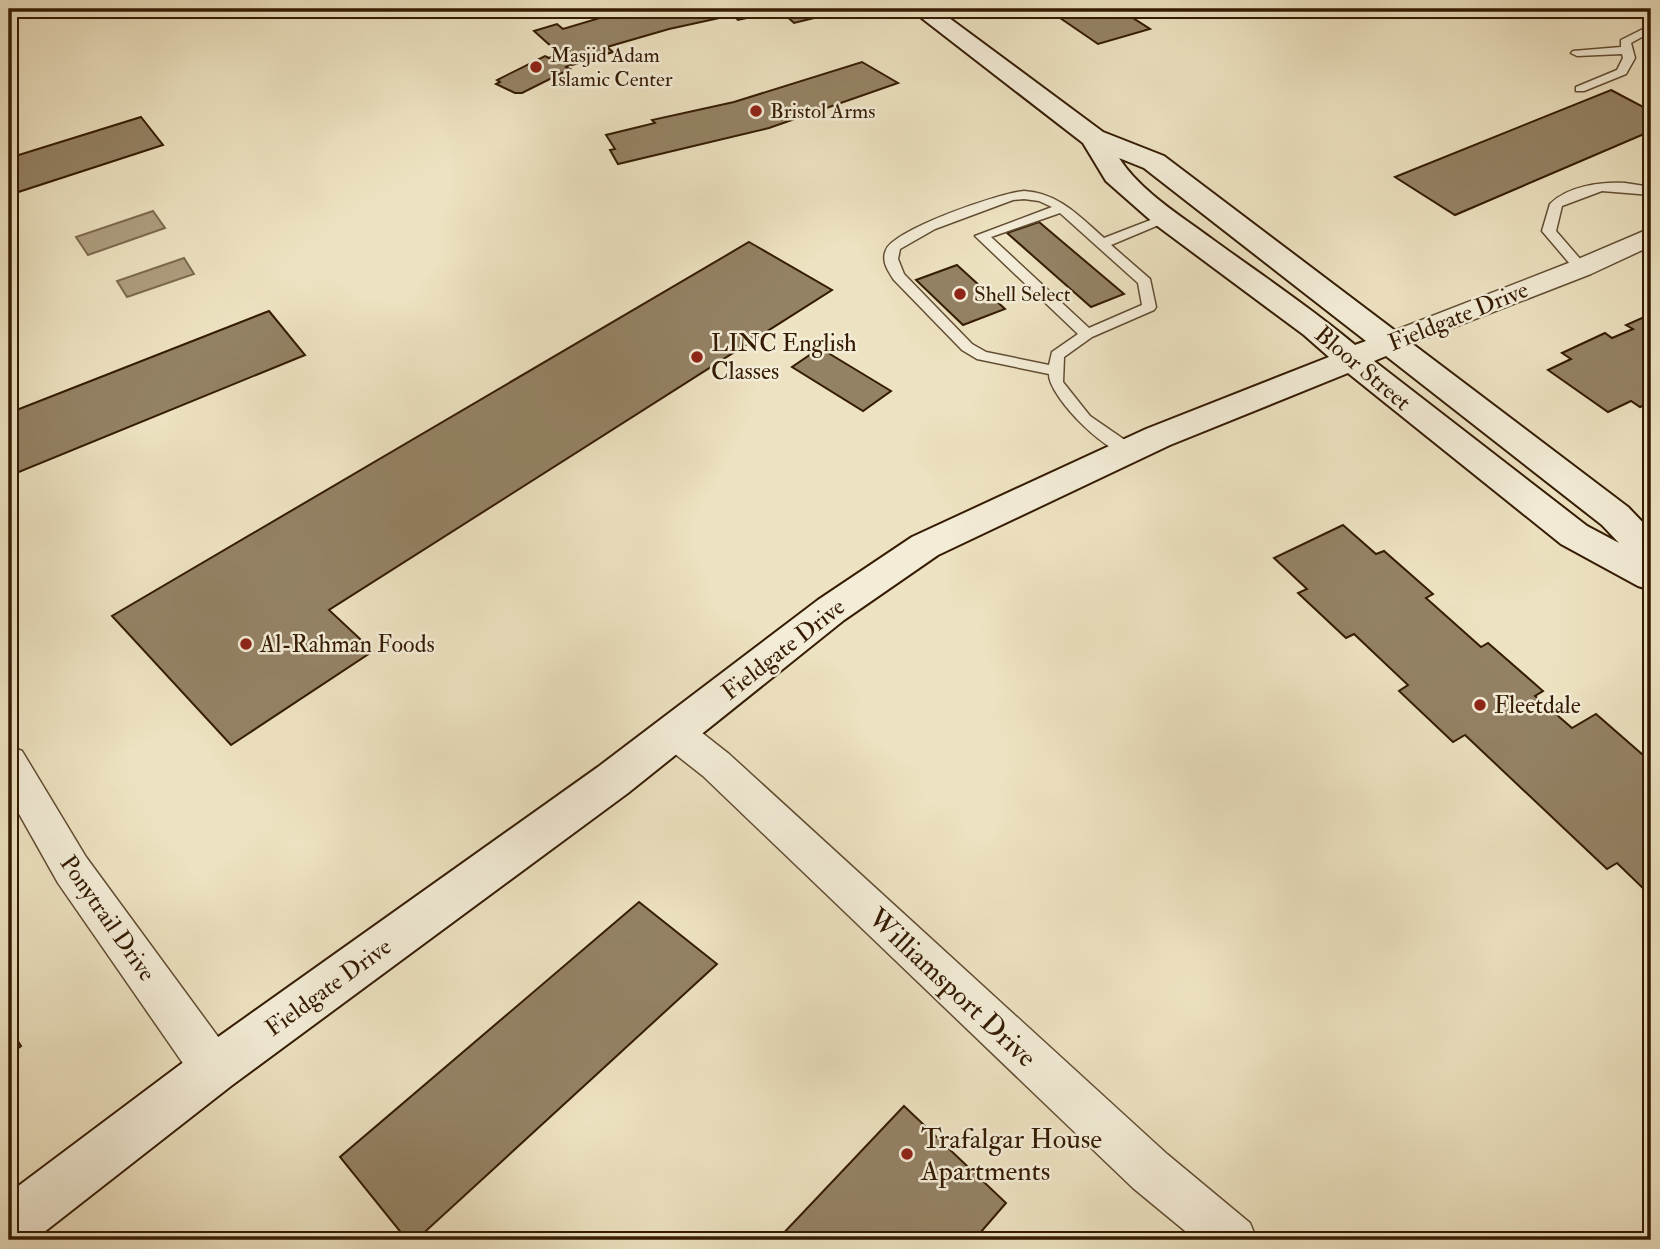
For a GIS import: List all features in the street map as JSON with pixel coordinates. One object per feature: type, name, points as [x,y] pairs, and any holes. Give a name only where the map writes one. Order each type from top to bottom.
[{"type":"main road","name":"Bloor Street","points":[[922,9],[1094,138],[1154,162],[1615,516],[1651,553]]},
{"type":"main road","name":"Bloor Street","points":[[1094,138],[1116,174],[1166,219],[1315,328],[1392,394],[1574,535],[1651,576]]},
{"type":"main road","name":"Fieldgate Drive","points":[[9,1226],[214,1069],[613,780],[831,610],[925,546],[1129,451],[1353,360],[1388,343]]},
{"type":"street","name":"Fieldgate Drive","points":[[1388,343],[1581,268],[1651,236]]},
{"type":"street","name":"Williamsport Drive","points":[[674,732],[716,765],[1150,1171],[1208,1232]]},
{"type":"street","name":"Ponytrail Drive","points":[[9,762],[72,870],[214,1069]]},
{"type":"lane","points":[[1580,89],[1622,72],[1629,58],[1625,42],[1651,29]]},
{"type":"lane","points":[[1577,53],[1626,50]]},
{"type":"lane","points":[[1581,268],[1549,232],[1556,204],[1578,191],[1607,185],[1651,191]]},
{"type":"lane","points":[[1057,371],[982,356],[967,347],[899,277],[893,268],[891,256],[895,246],[912,235],[1020,194],[1039,196],[1062,208],[1103,243],[1145,282],[1149,307],[1087,334],[1057,355],[1057,371],[1056,383],[1085,420],[1129,451]]},
{"type":"lane","points":[[1062,208],[982,236],[1087,334]]},
{"type":"lane","points":[[1103,243],[1166,219]]},
{"type":"shaded area","points":[[153,211],[165,228],[88,255],[76,237]]},
{"type":"shaded area","points":[[184,258],[194,274],[127,297],[117,281]]},
{"type":"building","points":[[630,9],[779,11],[738,20],[733,15],[669,29],[607,47],[613,52],[572,65],[534,31],[557,24],[563,29]]},
{"type":"building","points":[[794,9],[835,9],[839,12],[794,23],[782,12]]},
{"type":"building","points":[[1047,9],[1119,9],[1150,29],[1098,44]]},
{"type":"building","points":[[558,53],[571,64],[566,67],[570,69],[522,93],[515,93],[496,84],[500,82],[497,80],[545,56],[549,58]]},
{"type":"building","name":"Bristol Arms","points":[[862,62],[898,83],[769,128],[618,164],[610,150],[615,149],[606,135],[655,123],[652,120],[734,102]]},
{"type":"building","points":[[1611,90],[1651,111],[1651,131],[1455,215],[1395,177]]},
{"type":"building","points":[[141,117],[163,145],[9,195],[9,158]]},
{"type":"building","points":[[1039,222],[1124,294],[1091,307],[1007,233]]},
{"type":"building","points":[[749,242],[832,290],[329,610],[373,651],[231,745],[112,616]]},
{"type":"building","name":"Shell Select","points":[[957,265],[1005,309],[963,325],[916,280]]},
{"type":"building","points":[[269,311],[305,355],[9,476],[9,413]]},
{"type":"building","points":[[1651,314],[1651,402],[1640,407],[1631,401],[1608,412],[1548,370],[1571,359],[1562,353],[1605,333],[1612,338],[1633,329],[1626,325]]},
{"type":"building","points":[[820,348],[891,391],[863,411],[792,367]]},
{"type":"building","name":"Fleetdale","points":[[1343,525],[1376,554],[1384,551],[1433,594],[1426,598],[1481,647],[1488,643],[1543,691],[1535,696],[1572,728],[1596,714],[1651,762],[1651,896],[1617,863],[1607,869],[1465,735],[1453,742],[1399,691],[1408,685],[1354,634],[1346,638],[1298,593],[1307,589],[1274,558]]},
{"type":"building","points":[[639,902],[717,964],[416,1240],[407,1240],[340,1157]]},
{"type":"building","points":[[9,1027],[21,1046],[9,1055]]},
{"type":"building","name":"Trafalgar House Apartments","points":[[904,1106],[1006,1203],[974,1240],[777,1240]]},
{"type":"place","name":"Masjid Adam Islamic Center","points":[[536,67]]},
{"type":"place","name":"Bristol Arms","points":[[756,111]]},
{"type":"place","name":"Shell Select","points":[[960,294]]},
{"type":"place","name":"LINC English Classes","points":[[697,357]]},
{"type":"place","name":"Al-Rahman Foods","points":[[246,644]]},
{"type":"place","name":"Fleetdale","points":[[1480,705]]},
{"type":"place","name":"Trafalgar House Apartments","points":[[907,1154]]}]
